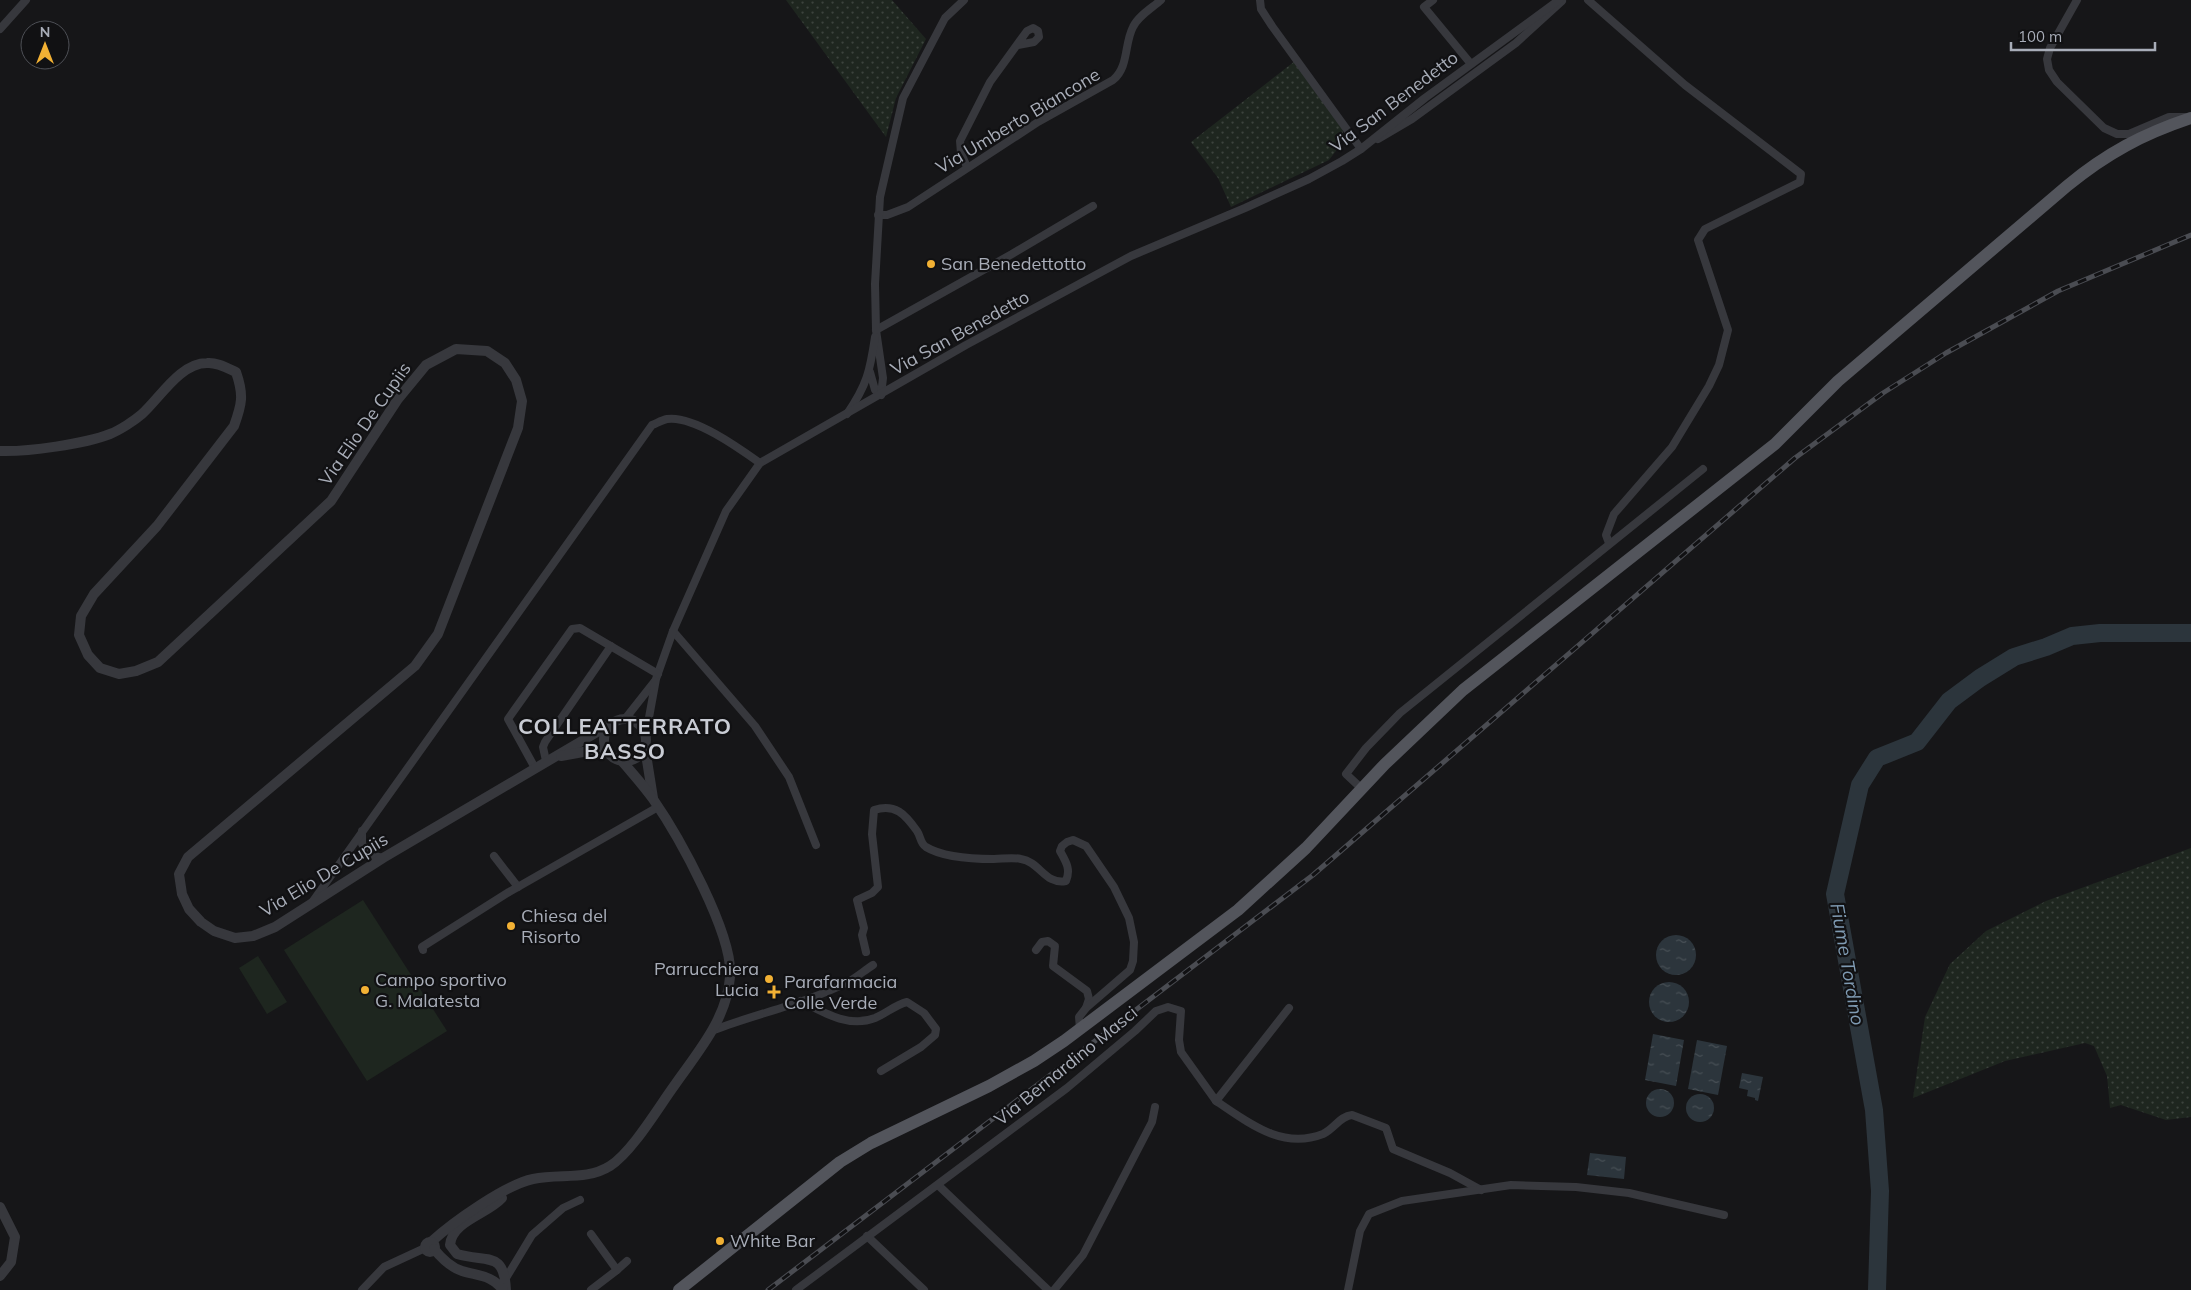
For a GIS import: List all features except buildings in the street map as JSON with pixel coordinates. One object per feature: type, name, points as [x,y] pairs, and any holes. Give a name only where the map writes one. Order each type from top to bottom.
[{"type":"main road","points":[[679,1290],[840,1162],[870,1143],[1005,1078],[1034,1061],[1080,1029],[1258,893],[1306,848],[1361,788],[1463,690],[1770,448],[1843,377],[2068,186],[2124,145],[2191,117]]},
{"type":"street","points":[[0,29],[26,0]]},
{"type":"street","points":[[881,395],[883,370],[876,330],[875,284],[880,197],[902,98],[945,18],[964,0]]},
{"type":"street","name":"Via Umberto Biancone","points":[[878,215],[887,215],[908,207],[1038,122],[1120,75],[1134,24],[1161,0]]},
{"type":"street","points":[[1260,0],[1261,9],[1272,26],[1361,149],[1412,119],[1451,91],[1516,43],[1564,0]]},
{"type":"street","points":[[1433,0],[1424,7],[1471,64]]},
{"type":"street","points":[[1542,0],[1547,8]]},
{"type":"street","name":"Via San Benedetto","points":[[657,676],[673,631],[726,511],[760,463],[975,340],[1131,256],[1309,180],[1361,149],[1471,64],[1559,0]]},
{"type":"street","points":[[1588,0],[1678,79],[1802,174],[1800,182],[1705,229],[1698,240],[1728,330],[1719,365],[1709,386],[1672,446],[1614,514],[1606,535],[1609,543]]},
{"type":"street","points":[[2077,0],[2050,48],[2047,59],[2049,70],[2068,93],[2104,128],[2117,134],[2129,134],[2169,117],[2191,117]]},
{"type":"street","points":[[967,168],[961,153],[960,141],[990,82],[1018,45]]},
{"type":"street","points":[[876,330],[1093,206]]},
{"type":"street","points":[[846,415],[862,393],[870,372],[876,330]]},
{"type":"street","name":"Via Elio De Cupiis","points":[[0,451],[17,452],[72,443],[109,434],[142,415],[177,378],[190,368],[206,362],[219,364],[236,372],[241,388],[241,406],[234,426],[157,526],[94,594],[81,616],[79,635],[88,655],[100,668],[119,674],[136,672],[158,662],[331,501],[398,399],[426,365],[456,348],[487,351],[505,363],[516,380],[522,401],[518,428],[438,634],[415,666],[188,856],[179,874],[182,894],[189,908],[201,922],[214,931],[234,938],[253,936],[275,927],[383,858],[609,725]]},
{"type":"street","points":[[883,370],[888,380],[897,382],[905,380]]},
{"type":"street","points":[[870,372],[875,390],[881,395]]},
{"type":"street","points":[[312,903],[652,425],[667,419],[686,421],[726,440],[760,463]]},
{"type":"street","points":[[1361,788],[1346,774],[1366,748],[1400,713],[1703,469]]},
{"type":"street","points":[[535,768],[508,719],[572,629],[580,628],[612,646],[657,676]]},
{"type":"street","points":[[673,631],[755,726],[789,777],[816,846]]},
{"type":"street","points":[[607,751],[582,752],[548,760],[543,747],[544,742],[612,646]]},
{"type":"street","points":[[362,1290],[384,1267],[430,1246],[454,1222],[514,1185],[546,1177],[584,1176],[611,1166],[632,1145],[714,1030],[725,1001],[731,977],[728,948],[696,872],[655,803],[622,761],[611,756],[607,751],[604,735],[609,725],[625,718],[657,676]]},
{"type":"street","points":[[655,803],[645,748],[657,676]]},
{"type":"street","points":[[625,718],[638,723],[646,734]]},
{"type":"street","points":[[622,761],[636,758],[645,748]]},
{"type":"street","points":[[423,950],[422,947],[655,803]]},
{"type":"street","points":[[866,952],[862,935],[864,928],[857,900],[872,893],[878,887],[872,834],[874,810],[887,806],[898,810],[918,833],[924,846],[934,851],[976,859],[1020,858],[1031,862],[1050,880],[1058,883],[1066,882],[1069,874],[1068,866],[1060,851],[1062,846],[1073,840],[1086,846],[1114,887],[1129,918],[1134,942],[1133,961],[1130,970],[1086,1008],[1079,1017],[1080,1029]]},
{"type":"street","points":[[362,831],[362,844],[370,855],[383,858]]},
{"type":"street","points":[[494,856],[518,887]]},
{"type":"street","points":[[1036,950],[1042,942],[1048,941],[1055,946],[1053,966],[1087,992],[1089,999],[1086,1008]]},
{"type":"street","points":[[714,1030],[801,1001],[848,982],[873,965]]},
{"type":"street","points":[[801,1001],[842,1020],[866,1021],[878,1017],[898,1004],[907,1002],[924,1013],[936,1029],[935,1036],[921,1047],[881,1071]]},
{"type":"street","name":"Via Bernardino Masci","points":[[796,1290],[1066,1088],[1136,1031],[1156,1011],[1168,1007],[1182,1011],[1179,1040],[1181,1052],[1216,1101]]},
{"type":"street","points":[[1289,1008],[1216,1101],[1271,1135],[1290,1139],[1318,1136],[1352,1115],[1386,1128],[1393,1149],[1450,1172],[1481,1190]]},
{"type":"street","points":[[1054,1290],[1083,1256],[1152,1122],[1156,1107]]},
{"type":"street","points":[[505,1290],[506,1278],[503,1268],[498,1262],[457,1254],[450,1245],[451,1237],[466,1223],[492,1208],[514,1185]]},
{"type":"street","points":[[938,1185],[1048,1290]]},
{"type":"street","points":[[1348,1290],[1360,1231],[1369,1214],[1402,1201],[1511,1185],[1576,1187],[1628,1193],[1724,1215]]},
{"type":"street","points":[[506,1278],[532,1236],[563,1208],[580,1200]]},
{"type":"street","points":[[0,1207],[15,1237],[11,1262],[0,1276]]},
{"type":"street","points":[[591,1234],[617,1270]]},
{"type":"street","points":[[867,1236],[924,1290]]},
{"type":"street","points":[[430,1246],[449,1265],[462,1271],[487,1277],[497,1282],[505,1290]]},
{"type":"street","points":[[591,1290],[627,1261]]},
{"type":"shaded area","points":[[786,0],[892,0],[926,39],[896,98],[886,137]]},
{"type":"shaded area","points":[[1295,61],[1343,128],[1342,143],[1329,160],[1231,207],[1218,178],[1191,142]]},
{"type":"shaded area","points":[[2191,848],[2191,1117],[2166,1120],[2121,1105],[2110,1108],[2107,1076],[2094,1046],[2085,1043],[2005,1061],[1913,1098],[1925,1017],[1950,964],[1986,931],[2046,901]]},
{"type":"shaded area","name":"Campo sportivo G. Malatesta","points":[[363,900],[447,1031],[367,1081],[284,950]]},
{"type":"shaded area","points":[[258,956],[287,1002],[267,1014],[239,968]]},
{"type":"water","points":[[1680,935],[1687,938],[1693,944],[1696,955],[1695,963],[1687,972],[1680,975],[1672,975],[1665,972],[1657,963],[1656,951],[1659,944],[1668,936]]},
{"type":"water","points":[[1673,982],[1680,985],[1686,991],[1689,1002],[1688,1010],[1680,1019],[1673,1022],[1665,1022],[1658,1019],[1650,1010],[1649,998],[1652,991],[1661,983]]},
{"type":"water","points":[[1653,1034],[1684,1040],[1676,1086],[1645,1080]]},
{"type":"water","points":[[1697,1040],[1727,1046],[1718,1095],[1688,1089]]},
{"type":"water","points":[[1742,1073],[1763,1077],[1758,1101],[1747,1096],[1748,1090],[1739,1088]]},
{"type":"water","points":[[1660,1089],[1670,1093],[1674,1103],[1670,1113],[1660,1117],[1650,1113],[1646,1103],[1650,1093]]},
{"type":"water","points":[[1700,1094],[1710,1098],[1714,1108],[1710,1118],[1700,1122],[1690,1118],[1686,1108],[1690,1098]]},
{"type":"water","points":[[1590,1153],[1626,1157],[1624,1179],[1587,1175]]},
{"type":"waterway","name":"Fiume Tordino","points":[[1877,1290],[1880,1191],[1874,1110],[1835,894],[1860,785],[1877,758],[1917,742],[1949,701],[1980,678],[2014,657],[2072,636],[2100,633],[2191,633]]},
{"type":"railway","points":[[768,1290],[1313,875],[1795,458],[1883,393],[1946,353],[2058,291],[2191,235]]},
{"type":"place","name":"San Benedettotto","points":[[931,264]]},
{"type":"place","name":"Chiesa del Risorto","points":[[511,926]]},
{"type":"place","name":"Parrucchiera Lucia","points":[[769,979]]},
{"type":"place","name":"Campo sportivo G. Malatesta","points":[[365,990]]},
{"type":"place","name":"Parafarmacia Colle Verde","points":[[774,992]]},
{"type":"place","name":"White Bar","points":[[720,1241]]},
{"type":"district","name":"COLLEATTERRATO BASSO","points":[[625,738]]}]
